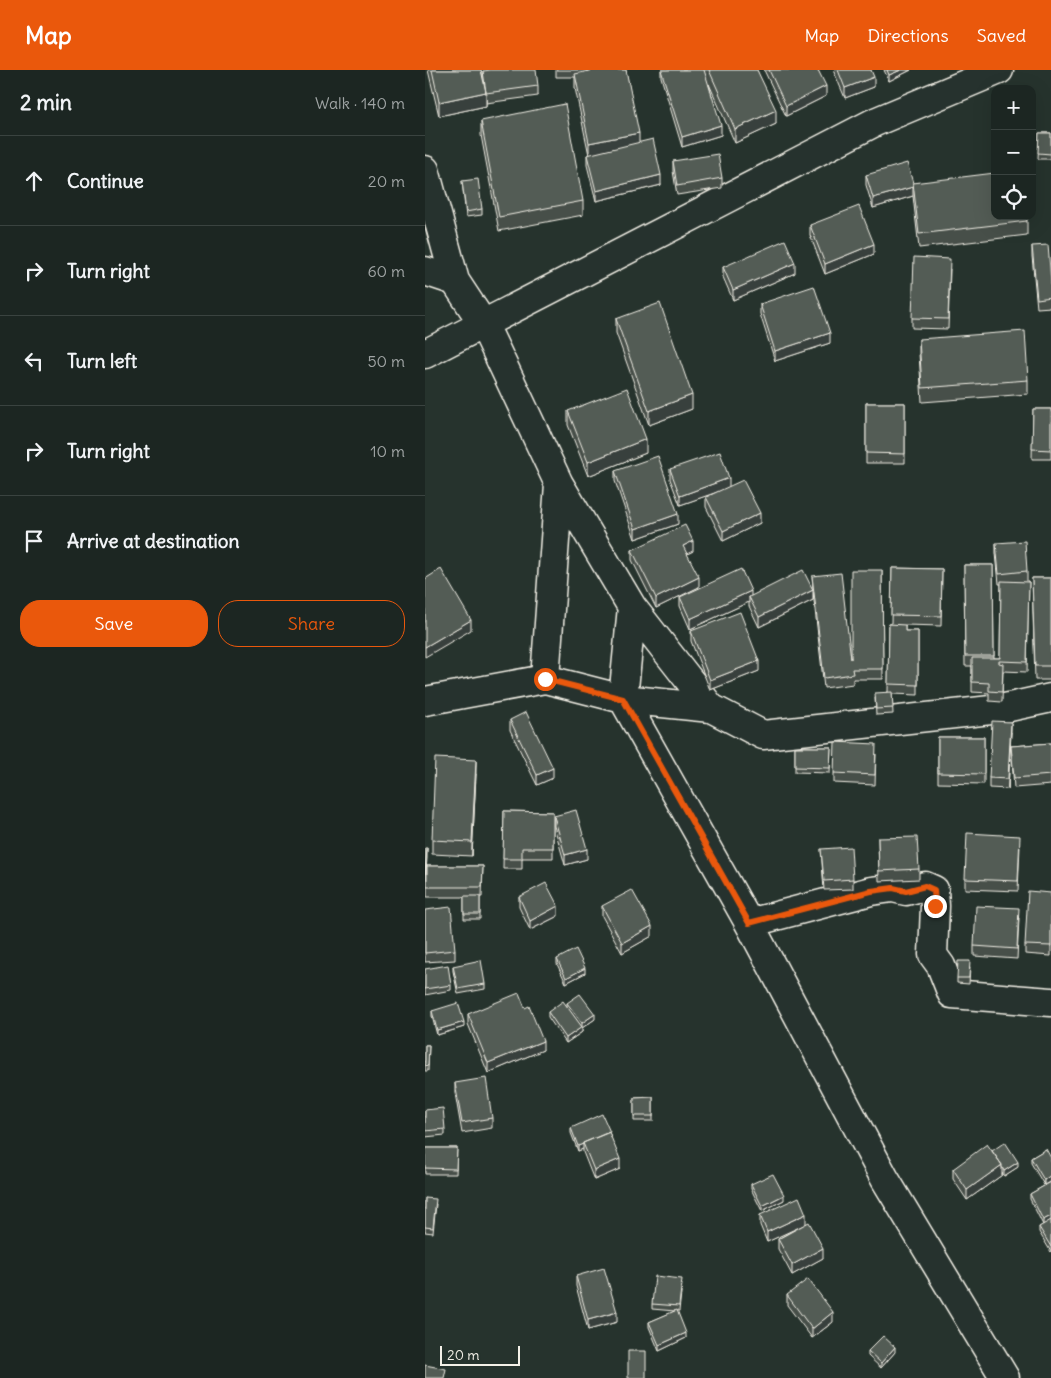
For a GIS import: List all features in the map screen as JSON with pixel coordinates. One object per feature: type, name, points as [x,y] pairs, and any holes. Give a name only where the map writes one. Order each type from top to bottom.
[{"type":"street","points":[[425,354],[875,122],[999,70]]},
{"type":"street","points":[[425,170],[455,282],[484,325],[559,484],[632,607],[711,708]]},
{"type":"street","points":[[425,270],[455,282]]},
{"type":"street","points":[[545,679],[559,484]]},
{"type":"street","points":[[632,607],[623,699],[749,923],[885,1179],[1005,1378]]},
{"type":"street","points":[[425,701],[545,679],[623,699],[711,708],[763,734],[1000,709],[1051,698]]},
{"type":"street","points":[[749,923],[871,891],[893,888],[906,891],[925,886],[934,890],[933,955],[941,966],[952,994],[1051,1002]]},
{"type":"building","points":[[432,70],[481,70],[486,92],[439,102]]},
{"type":"building","points":[[536,70],[538,86],[486,93],[483,71]]},
{"type":"building","points":[[594,70],[626,70],[639,133],[589,143],[575,74]]},
{"type":"building","points":[[661,70],[704,70],[721,125],[682,137]]},
{"type":"building","points":[[709,70],[757,70],[776,110],[735,129]]},
{"type":"building","points":[[769,70],[818,70],[826,86],[786,106]]},
{"type":"building","points":[[838,70],[871,70],[874,77],[845,88]]},
{"type":"building","points":[[887,70],[901,70],[889,75]]},
{"type":"building","points":[[565,104],[583,201],[499,217],[481,121]]},
{"type":"building","points":[[1039,133],[1051,133],[1051,154],[1038,153]]},
{"type":"building","points":[[653,139],[661,175],[596,191],[587,155]]},
{"type":"building","points":[[718,154],[722,178],[677,186],[673,161]]},
{"type":"building","points":[[907,163],[913,187],[873,198],[866,175]]},
{"type":"building","points":[[991,173],[991,220],[1027,221],[919,234],[913,183]]},
{"type":"building","points":[[478,179],[482,209],[466,212],[462,181]]},
{"type":"building","points":[[859,206],[874,244],[825,264],[810,225]]},
{"type":"building","points":[[785,240],[795,263],[733,290],[723,267]]},
{"type":"building","points":[[1048,245],[1051,297],[1037,299],[1032,246]]},
{"type":"building","points":[[914,257],[950,259],[948,319],[912,318]]},
{"type":"building","points":[[814,286],[830,333],[775,351],[760,304]]},
{"type":"building","points":[[660,303],[692,395],[649,411],[616,319]]},
{"type":"building","points":[[1025,331],[1028,380],[922,388],[919,339]]},
{"type":"building","points":[[627,388],[646,439],[588,462],[568,411]]},
{"type":"building","points":[[866,403],[905,403],[905,454],[866,453]]},
{"type":"building","points":[[1033,409],[1051,409],[1051,450],[1032,449]]},
{"type":"building","points":[[720,452],[729,478],[680,496],[670,469]]},
{"type":"building","points":[[658,456],[678,514],[635,529],[615,471]]},
{"type":"building","points":[[743,480],[760,513],[723,531],[706,497]]},
{"type":"building","points":[[685,525],[693,541],[683,546],[699,577],[656,598],[632,550]]},
{"type":"building","points":[[1025,541],[1027,571],[999,574],[996,543]]},
{"type":"building","points":[[964,565],[993,565],[994,656],[965,656]]},
{"type":"building","points":[[892,568],[942,569],[941,616],[891,615]]},
{"type":"building","points":[[441,569],[471,620],[425,647],[425,579]]},
{"type":"building","points":[[741,569],[751,591],[690,619],[680,597]]},
{"type":"building","points":[[803,570],[813,590],[759,617],[749,597]]},
{"type":"building","points":[[851,570],[882,570],[883,669],[852,669],[853,674],[824,678],[812,576],[841,573],[851,659]]},
{"type":"building","points":[[1032,578],[1051,578],[1051,666],[1035,666]]},
{"type":"building","points":[[1001,581],[1029,582],[1027,662],[999,661],[999,663],[1003,664],[1002,692],[989,691],[989,683],[972,682],[972,658],[1000,658]]},
{"type":"building","points":[[740,612],[759,661],[710,680],[691,631]]},
{"type":"building","points":[[889,624],[905,625],[905,631],[918,631],[918,685],[888,684]]},
{"type":"building","points":[[892,692],[893,708],[876,709],[875,693]]},
{"type":"building","points":[[526,712],[553,768],[537,775],[510,720]]},
{"type":"building","points":[[992,721],[1011,722],[1008,779],[989,778]]},
{"type":"building","points":[[938,737],[984,737],[984,774],[938,773]]},
{"type":"building","points":[[835,742],[876,744],[875,775],[834,773]]},
{"type":"building","points":[[1051,743],[1051,775],[1014,778],[1011,746]]},
{"type":"building","points":[[795,747],[831,747],[830,768],[795,767]]},
{"type":"building","points":[[435,758],[476,760],[472,842],[432,840]]},
{"type":"building","points":[[576,810],[587,849],[565,855],[554,816]]},
{"type":"building","points":[[504,811],[553,812],[553,848],[522,848],[522,859],[503,859]]},
{"type":"building","points":[[967,833],[1020,836],[1018,881],[965,879]]},
{"type":"building","points":[[917,837],[919,869],[879,871],[878,838]]},
{"type":"building","points":[[851,847],[853,879],[824,881],[821,849]]},
{"type":"building","points":[[425,848],[427,848],[425,874]]},
{"type":"building","points":[[427,866],[483,866],[482,887],[427,887]]},
{"type":"building","points":[[546,883],[558,906],[530,921],[519,897]]},
{"type":"building","points":[[632,890],[652,926],[622,943],[602,906]]},
{"type":"building","points":[[1028,891],[1051,893],[1051,946],[1025,945]]},
{"type":"building","points":[[464,896],[480,896],[480,914],[464,914]]},
{"type":"building","points":[[976,906],[1019,908],[1017,949],[974,946]]},
{"type":"building","points":[[451,907],[455,950],[425,953],[425,910]]},
{"type":"building","points":[[576,949],[585,968],[566,978],[557,959]]},
{"type":"building","points":[[481,960],[485,984],[458,989],[453,966]]},
{"type":"building","points":[[958,961],[970,961],[969,978],[957,978]]},
{"type":"building","points":[[448,965],[451,985],[425,989],[425,969]]},
{"type":"building","points":[[519,993],[525,1008],[529,1006],[543,1041],[488,1063],[468,1014]]},
{"type":"building","points":[[580,994],[595,1014],[582,1023],[567,1003]]},
{"type":"building","points":[[563,1001],[582,1027],[566,1038],[548,1012]]},
{"type":"building","points":[[458,1003],[464,1022],[437,1030],[432,1011]]},
{"type":"building","points":[[425,1045],[429,1045],[428,1066],[425,1065]]},
{"type":"building","points":[[486,1078],[492,1118],[462,1123],[455,1083]]},
{"type":"building","points":[[653,1097],[653,1116],[634,1116],[634,1098]]},
{"type":"building","points":[[443,1108],[445,1129],[425,1131],[425,1110]]},
{"type":"building","points":[[602,1114],[610,1132],[578,1146],[571,1128]]},
{"type":"building","points":[[609,1132],[620,1159],[594,1170],[583,1143]]},
{"type":"building","points":[[1005,1142],[1018,1162],[1004,1171],[992,1151]]},
{"type":"building","points":[[987,1144],[1002,1165],[967,1190],[953,1169]]},
{"type":"building","points":[[425,1148],[457,1148],[456,1169],[425,1168]]},
{"type":"building","points":[[1046,1149],[1051,1158],[1051,1175],[1044,1180],[1031,1158]]},
{"type":"building","points":[[773,1174],[784,1195],[762,1206],[751,1184]]},
{"type":"building","points":[[1051,1182],[1051,1216],[1043,1220],[1030,1194]]},
{"type":"building","points":[[799,1197],[806,1214],[767,1232],[760,1215]]},
{"type":"building","points":[[425,1198],[436,1199],[433,1228],[425,1227]]},
{"type":"building","points":[[1051,1220],[1051,1247],[1039,1227]]},
{"type":"building","points":[[809,1222],[823,1248],[792,1265],[778,1239]]},
{"type":"building","points":[[604,1268],[617,1312],[588,1320],[576,1276]]},
{"type":"building","points":[[655,1276],[682,1279],[679,1306],[652,1304]]},
{"type":"building","points":[[808,1279],[833,1312],[812,1329],[787,1295]]},
{"type":"building","points":[[677,1310],[686,1333],[659,1345],[649,1322]]},
{"type":"building","points":[[883,1336],[895,1347],[881,1363],[868,1351]]},
{"type":"building","points":[[628,1351],[646,1351],[646,1378],[628,1378]]},
{"type":"building","points":[[425,1365],[446,1369],[444,1378],[425,1378]]},
{"type":"route","points":[[545,679],[623,699],[749,923],[871,891],[893,888],[906,891],[925,886],[934,890],[935,906]]}]
